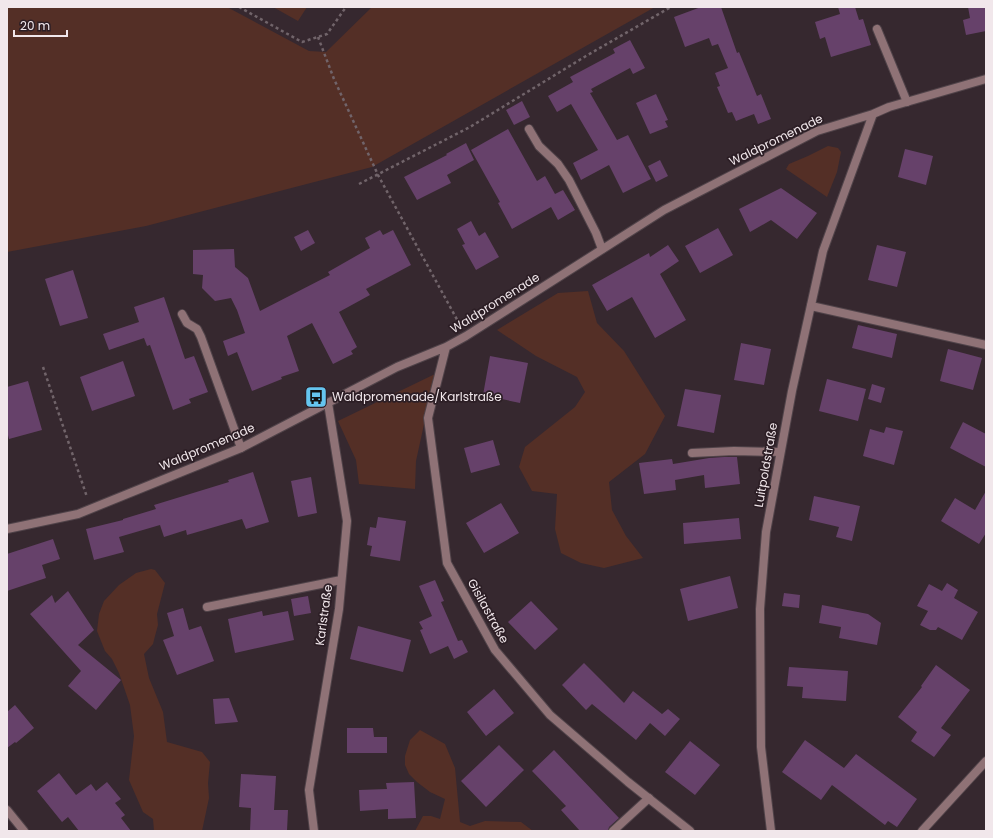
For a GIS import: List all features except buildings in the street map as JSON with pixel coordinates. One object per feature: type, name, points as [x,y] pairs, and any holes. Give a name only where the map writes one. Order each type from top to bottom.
[{"type":"street","points":[[877,29],[907,102]]},
{"type":"street","name":"Waldpromenade","points":[[7,529],[78,514],[241,448],[397,367],[446,348],[664,210],[817,131],[907,102],[986,79]]},
{"type":"street","name":"Luitpoldstraße","points":[[771,831],[761,747],[760,609],[766,532],[792,391],[823,251],[873,114]]},
{"type":"street","points":[[529,129],[538,146],[558,164],[569,180],[596,233],[602,249]]},
{"type":"street","points":[[811,306],[986,345]]},
{"type":"street","points":[[182,314],[187,323],[197,329],[201,338],[241,448]]},
{"type":"street","name":"Gisilastraße","points":[[446,348],[428,418],[447,563],[495,650],[550,715],[690,831]]},
{"type":"street","name":"Karlstraße","points":[[314,831],[309,790],[339,609],[347,521],[328,402]]},
{"type":"street","points":[[692,453],[734,451],[780,452]]},
{"type":"street","points":[[207,607],[342,580]]},
{"type":"street","points":[[922,831],[986,761]]},
{"type":"street","points":[[614,831],[649,798]]},
{"type":"street","points":[[7,810],[24,831]]},
{"type":"path","points":[[239,7],[302,42],[327,34],[346,7]]},
{"type":"path","points":[[359,184],[470,126],[671,7]]},
{"type":"path","points":[[318,38],[334,79],[378,175],[466,336]]},
{"type":"path","points":[[43,367],[91,509]]},
{"type":"shaded area","points":[[7,7],[227,7],[309,51],[326,52],[372,7],[655,7],[372,167],[146,226],[7,252]]},
{"type":"shaded area","points":[[273,7],[307,7],[298,21]]},
{"type":"shaded area","points":[[828,146],[838,148],[841,152],[837,172],[827,197],[786,169],[789,164]]},
{"type":"shaded area","points":[[588,291],[597,323],[624,351],[665,416],[645,454],[609,482],[612,510],[626,536],[643,558],[604,568],[581,563],[561,553],[555,529],[557,494],[532,491],[519,467],[525,447],[575,407],[585,392],[577,377],[536,356],[497,330],[558,293]]},
{"type":"shaded area","points":[[435,374],[416,461],[415,489],[359,484],[356,460],[338,421]]},
{"type":"shaded area","points":[[151,569],[155,570],[165,583],[157,614],[158,625],[153,644],[144,654],[149,678],[163,712],[167,742],[202,752],[210,762],[208,783],[209,798],[202,831],[154,831],[153,819],[143,812],[129,780],[134,736],[130,705],[119,673],[112,659],[105,651],[97,631],[99,614],[104,601],[119,585],[136,573]]},
{"type":"shaded area","points":[[420,730],[445,744],[455,768],[460,822],[470,826],[485,821],[521,822],[533,831],[415,831],[423,816],[431,816],[440,819],[445,799],[430,792],[417,782],[409,774],[405,765],[405,756],[410,740]]},
{"type":"place","name":"Waldpromenade/Karlstraße","points":[[316,397]]}]
